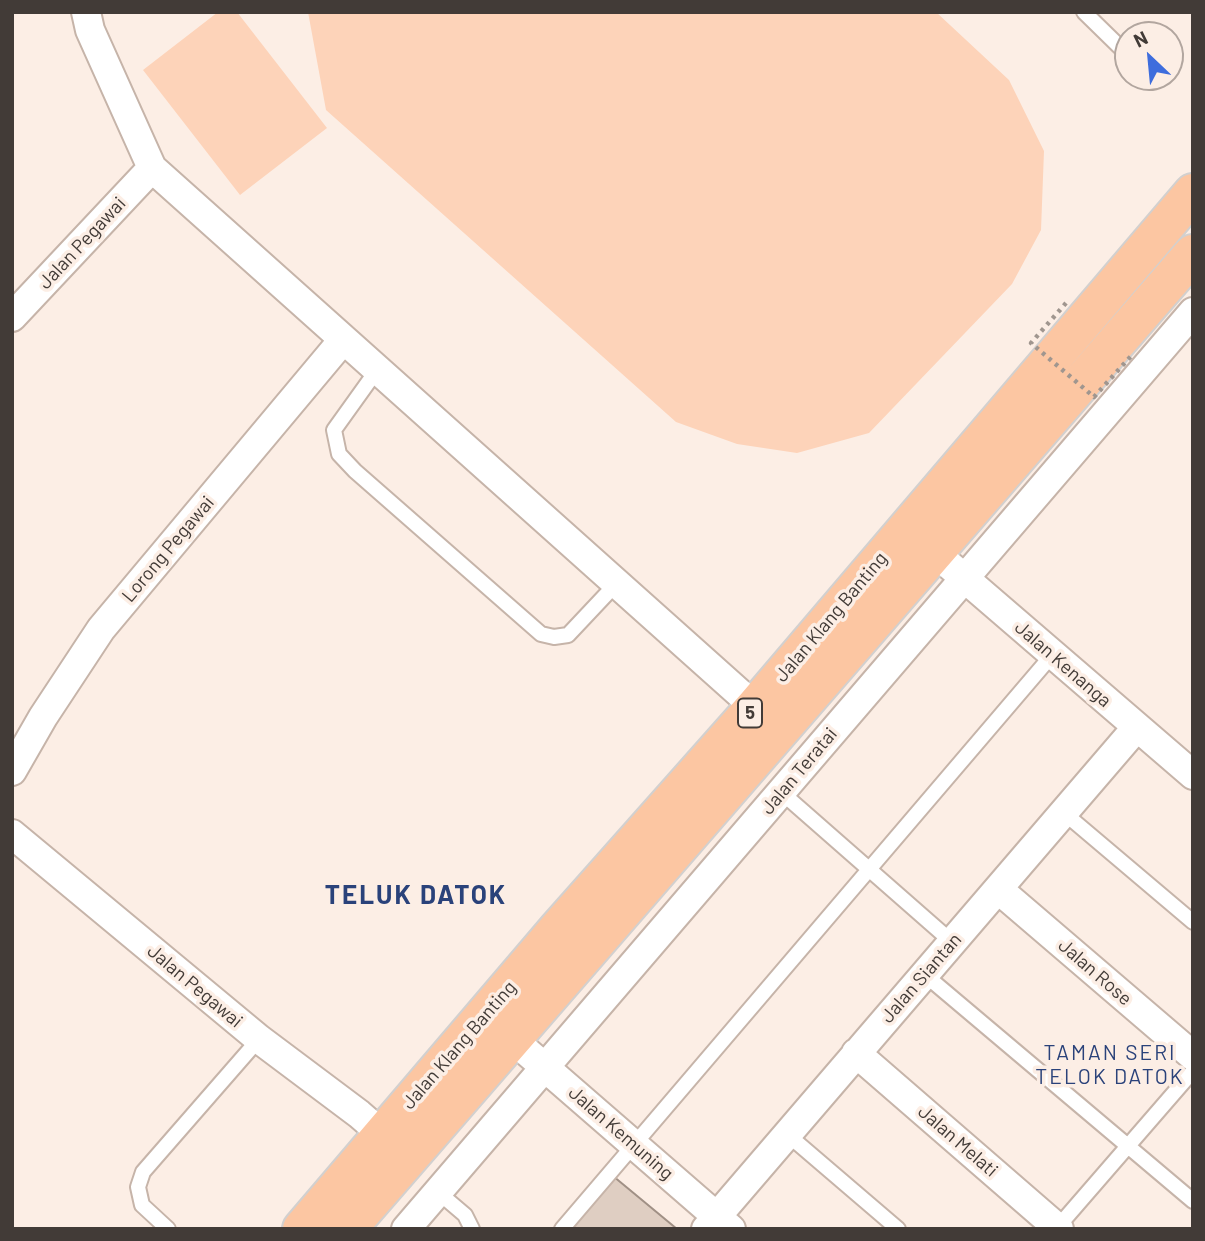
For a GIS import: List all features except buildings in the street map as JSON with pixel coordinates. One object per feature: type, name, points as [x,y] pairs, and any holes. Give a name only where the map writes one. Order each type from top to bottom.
[{"type":"highway","name":"Jalan Klang Banting","points":[[302,1229],[558,929],[755,707],[1193,193]]},
{"type":"highway","name":"Jalan Klang Banting","points":[[347,1229],[1193,254]]},
{"type":"street","points":[[86,12],[90,30],[152,168],[755,707]]},
{"type":"street","name":"Jalan Pegawai","points":[[12,317],[152,168]]},
{"type":"street","name":"Jalan Teratai","points":[[406,1229],[1193,312]]},
{"type":"street","name":"Lorong Pegawai","points":[[12,771],[101,629],[343,340]]},
{"type":"street","name":"Jalan Kenanga","points":[[934,552],[1193,775]]},
{"type":"street","name":"Jalan Siantan","points":[[718,1225],[788,1134],[856,1053],[1137,727]]},
{"type":"street","name":"Jalan Pegawai","points":[[12,834],[259,1039],[382,1134]]},
{"type":"street","name":"Jalan Rose","points":[[998,888],[1193,1056]]},
{"type":"street","name":"Jalan Kemuning","points":[[511,1038],[634,1145],[718,1225]]},
{"type":"street","name":"Jalan Melati","points":[[856,1053],[1057,1228]]},
{"type":"lane","points":[[1084,12],[1114,41]]},
{"type":"lane","points":[[377,370],[334,430],[339,454],[355,471],[541,634],[554,637],[568,635],[616,584]]},
{"type":"lane","points":[[562,1229],[1053,654]]},
{"type":"lane","points":[[781,792],[952,942]]},
{"type":"lane","points":[[1063,812],[1193,922]]},
{"type":"lane","points":[[924,974],[1193,1201]]},
{"type":"lane","points":[[168,1229],[142,1205],[138,1187],[143,1172],[259,1039]]},
{"type":"lane","points":[[1057,1228],[1193,1071]]},
{"type":"lane","points":[[788,1134],[898,1229]]},
{"type":"lane","points":[[438,1192],[465,1215],[472,1229]]},
{"type":"path","points":[[1066,303],[1031,343],[1094,397],[1130,356]]},
{"type":"shaded area","points":[[218,12],[237,12],[327,128],[240,195],[143,70]]},
{"type":"shaded area","points":[[308,12],[936,12],[1009,80],[1044,151],[1041,230],[1012,284],[869,433],[797,453],[737,444],[676,422],[326,110]]},
{"type":"district","name":"TELUK DATOK","points":[[416,895]]},
{"type":"district","name":"TAMAN SERI TELOK DATOK","points":[[1110,1065]]}]
